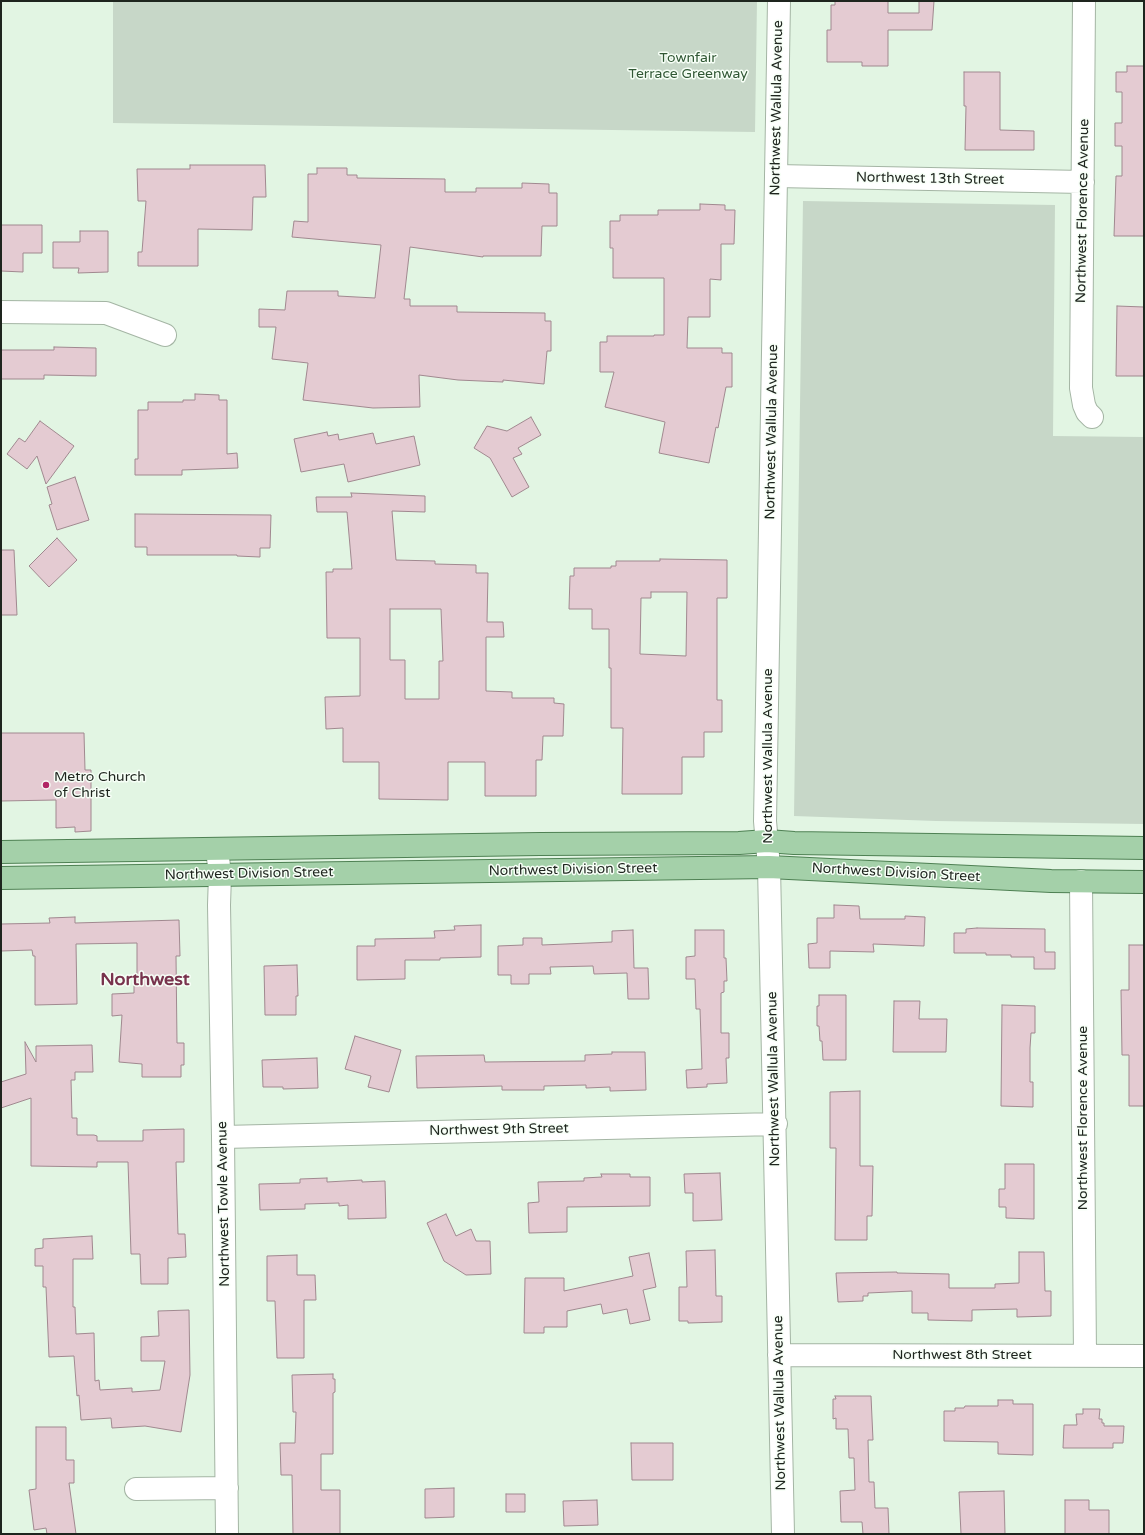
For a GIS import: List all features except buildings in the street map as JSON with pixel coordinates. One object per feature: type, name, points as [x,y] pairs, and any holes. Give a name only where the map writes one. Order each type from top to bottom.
[{"type":"main road","name":"Northwest Division Street","points":[[1,852],[767,842],[1144,848]]},
{"type":"main road","name":"Northwest Division Street","points":[[1,878],[769,867],[1051,881],[1144,882]]},
{"type":"street","name":"Northwest Wallula Avenue","points":[[778,1],[765,813],[769,867],[776,1124],[783,1534]]},
{"type":"street","name":"Northwest Florence Avenue","points":[[1084,1],[1081,388],[1084,405],[1087,412],[1092,417]]},
{"type":"street","name":"Northwest 13th Street","points":[[776,176],[1083,182]]},
{"type":"street","points":[[1,312],[106,313],[165,335]]},
{"type":"street","name":"Northwest Towle Avenue","points":[[218,849],[220,875],[219,905],[227,1534]]},
{"type":"street","name":"Northwest Florence Avenue","points":[[1081,881],[1085,1356]]},
{"type":"street","name":"Northwest 9th Street","points":[[223,1137],[776,1124]]},
{"type":"street","name":"Northwest 8th Street","points":[[779,1355],[1144,1356]]},
{"type":"street","points":[[136,1489],[227,1488]]},
{"type":"green space","name":"Townfair Terrace Greenway","points":[[113,1],[757,1],[755,132],[113,123]]},
{"type":"green space","points":[[803,201],[1055,205],[1053,436],[1144,437],[1144,824],[936,821],[794,816]]},
{"type":"place","name":"Metro Church of Christ","points":[[46,785]]},
{"type":"district","name":"Northwest","points":[[145,980]]}]
